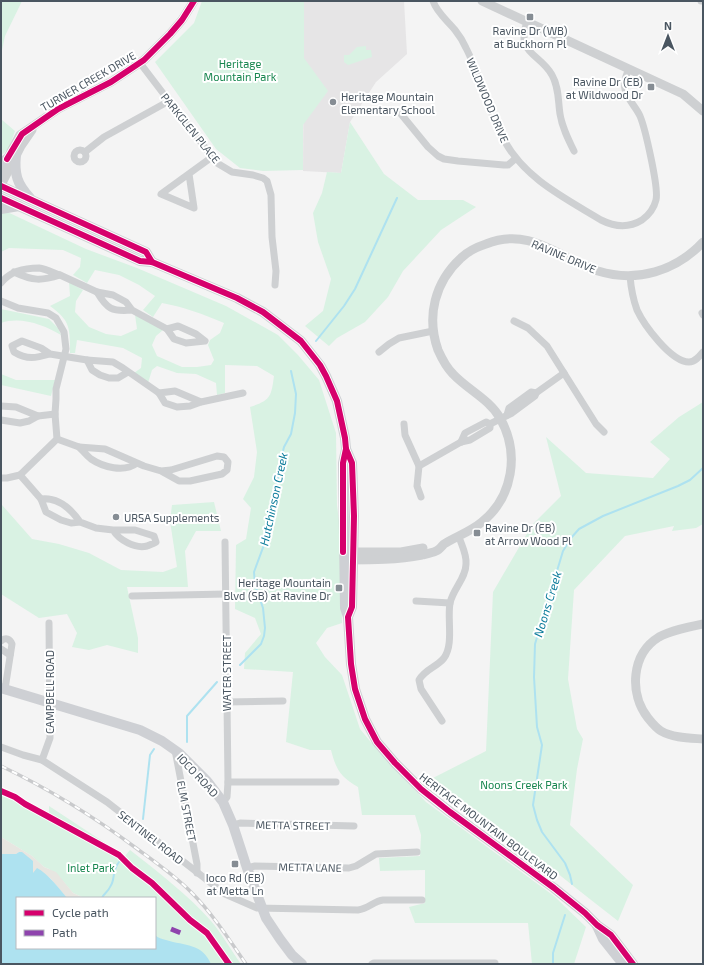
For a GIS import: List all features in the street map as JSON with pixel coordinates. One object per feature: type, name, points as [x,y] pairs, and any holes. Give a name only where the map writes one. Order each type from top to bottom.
[{"type":"main road","points":[[8,158],[24,191],[33,200]]},
{"type":"main road","name":"HERITAGE MOUNTAIN BOULEVARD","points":[[1,186],[146,252],[152,262]]},
{"type":"main road","name":"HERITAGE MOUNTAIN BOULEVARD","points":[[1,198],[140,261],[152,262],[251,306],[263,312],[301,341],[320,365],[339,409],[346,449],[343,463],[352,608],[348,617],[351,664],[355,688],[365,719],[377,742],[395,763],[421,789],[554,888],[585,913],[596,925],[611,935],[633,964]]},
{"type":"main road","points":[[1,209],[18,206]]},
{"type":"main road","name":"IOCO ROAD","points":[[3,689],[140,730],[175,750],[193,766],[223,802],[233,825],[266,918],[292,955],[302,964]]},
{"type":"main road","name":"HERITAGE MOUNTAIN BOULEVARD","points":[[596,925],[603,939],[623,964]]},
{"type":"street","name":"TURNER CREEK DRIVE","points":[[1,170],[20,135],[58,110],[111,82],[140,63],[170,34],[182,20],[194,1]]},
{"type":"street","name":"WILDWOOD DRIVE","points":[[433,1],[437,10],[455,30],[466,48],[499,131],[508,148],[516,158],[530,174],[543,184],[608,223],[621,226],[636,223],[647,217],[656,200],[656,185],[642,120],[624,88],[625,79],[629,69]]},
{"type":"street","points":[[482,1],[683,94],[703,111]]},
{"type":"street","points":[[527,22],[524,33],[524,44],[529,53],[544,65],[552,75],[558,91],[561,119],[574,151]]},
{"type":"street","name":"PARKGLEN PLACE","points":[[140,63],[217,163],[232,172],[253,175],[267,181],[271,195],[272,237],[276,271],[275,285]]},
{"type":"street","points":[[85,152],[108,134],[169,102]]},
{"type":"street","points":[[401,114],[434,153],[444,159],[504,165],[516,158]]},
{"type":"street","points":[[189,174],[194,208],[161,194],[212,157]]},
{"type":"street","name":"TURNER CREEK DRIVE","points":[[1,186],[8,158]]},
{"type":"street","name":"RAVINE DRIVE","points":[[348,556],[409,557],[436,551],[444,544],[474,528],[488,517],[502,500],[508,485],[512,453],[504,417],[487,401],[461,382],[449,370],[440,353],[433,331],[432,314],[435,300],[444,278],[453,266],[468,252],[491,242],[515,239],[535,242],[546,246],[598,271],[630,276],[649,274],[666,269],[685,259],[703,242]]},
{"type":"street","points":[[1,283],[10,273],[40,268],[60,275],[97,292],[113,295],[126,302],[132,310],[167,329]]},
{"type":"street","points":[[14,272],[26,278],[44,280],[60,275]]},
{"type":"street","points":[[630,276],[634,301],[638,312],[644,323],[669,352],[684,361],[694,361],[699,358],[703,352]]},
{"type":"street","points":[[97,292],[105,306],[120,311],[132,310]]},
{"type":"street","points":[[1,301],[18,308],[48,313],[56,318],[64,332],[66,349],[56,389],[55,414],[57,439]]},
{"type":"street","points":[[514,322],[528,328],[547,346],[596,424],[604,432]]},
{"type":"street","points":[[379,352],[388,344],[400,338],[433,331]]},
{"type":"street","points":[[50,354],[87,360],[112,362],[159,393],[165,403],[177,407],[190,406],[201,402],[243,393]]},
{"type":"street","points":[[87,360],[92,370],[109,378],[118,378],[128,372]]},
{"type":"street","points":[[418,466],[461,442],[470,440],[490,428],[490,424],[512,413],[535,396],[536,393],[564,373]]},
{"type":"street","points":[[159,393],[175,392],[201,402]]},
{"type":"street","points":[[1,406],[16,407],[38,416]]},
{"type":"street","points":[[1,420],[20,423],[29,421],[38,416],[55,414]]},
{"type":"street","points":[[404,424],[405,435],[418,466],[417,486],[421,497]]},
{"type":"street","points":[[57,439],[79,447],[105,449],[137,463],[161,471],[179,481],[190,481],[222,474],[227,470],[228,462],[224,457],[217,456],[171,470],[161,471]]},
{"type":"street","points":[[1,478],[20,475],[57,439]]},
{"type":"street","points":[[79,447],[90,458],[106,466],[118,468],[132,467],[137,463]]},
{"type":"street","points":[[20,475],[41,499],[46,512],[61,520],[71,523],[80,522],[96,528],[135,530],[154,536],[156,542],[147,546],[129,544],[117,537],[113,530]]},
{"type":"street","points":[[41,499],[48,498],[63,505],[73,513],[80,522]]},
{"type":"street","points":[[442,721],[430,705],[419,684],[419,673],[437,665],[447,652],[449,640],[450,603],[454,591],[466,568],[466,560],[459,537]]},
{"type":"street","name":"WATER STREET","points":[[223,802],[227,797],[228,782],[225,542]]},
{"type":"street","points":[[132,596],[226,594]]},
{"type":"street","points":[[416,601],[450,603]]},
{"type":"street","name":"CAMPBELL ROAD","points":[[42,760],[50,738],[49,623]]},
{"type":"street","points":[[703,624],[669,633],[652,643],[642,655],[635,681],[637,698],[640,705],[652,723],[661,731],[673,736],[703,739]]},
{"type":"street","points":[[1,641],[8,639],[11,642],[12,647],[3,689]]},
{"type":"street","points":[[1,649],[10,655]]},
{"type":"street","points":[[226,702],[283,701]]},
{"type":"street","points":[[1,747],[23,756],[42,760]]},
{"type":"street","name":"ELM STREET","points":[[175,750],[197,864],[197,873]]},
{"type":"street","name":"SENTINEL ROAD","points":[[42,760],[107,802],[225,894],[257,908],[358,910],[383,900],[422,900]]},
{"type":"street","points":[[228,782],[336,782]]},
{"type":"street","name":"METTA STREET","points":[[233,825],[240,823],[354,826]]},
{"type":"street","name":"METTA LANE","points":[[247,868],[255,866],[349,868],[356,866],[376,854],[417,852]]},
{"type":"street","points":[[372,964],[495,963]]},
{"type":"shaded area","name":"Heritage Mountain Elementary School","points":[[304,1],[404,1],[407,54],[376,82],[350,122],[341,173],[303,171]]},
{"type":"green space","points":[[1,1],[22,1],[5,36],[1,55]]},
{"type":"green space","name":"Heritage Mountain Park","points":[[202,1],[304,1],[304,58],[328,91],[303,125],[303,170],[263,171],[240,168],[216,149],[155,62],[194,23]]},
{"type":"green space","points":[[366,46],[366,50],[371,50],[372,57],[348,65],[344,62],[344,55],[349,55],[357,47]]},
{"type":"green space","points":[[1,119],[15,131],[9,148],[1,156]]},
{"type":"green space","points":[[350,122],[384,174],[418,200],[463,200],[476,207],[441,230],[403,271],[388,297],[365,322],[337,338],[329,346],[305,326],[323,311],[331,279],[318,242],[313,213],[322,193],[327,172],[341,173]]},
{"type":"green space","points":[[1,209],[86,249],[137,268],[226,306],[278,335],[298,355],[319,380],[336,433],[337,505],[341,537],[342,623],[327,628],[316,643],[325,657],[342,675],[360,729],[379,752],[426,802],[554,896],[586,927],[574,964],[532,964],[528,923],[415,923],[409,907],[425,903],[425,870],[380,871],[379,858],[420,856],[421,835],[415,815],[362,815],[358,787],[347,780],[337,768],[331,750],[310,750],[286,742],[293,672],[244,669],[245,653],[261,634],[255,618],[235,609],[236,545],[246,539],[251,508],[243,499],[254,477],[257,452],[250,407],[266,400],[269,397],[274,376],[257,366],[225,365],[225,393],[217,395],[216,383],[196,374],[177,373],[157,366],[152,370],[148,383],[134,373],[141,368],[142,358],[123,348],[77,340],[75,353],[70,353],[70,338],[66,321],[50,306],[70,296],[69,282],[83,290],[76,301],[75,312],[89,327],[106,334],[121,336],[137,329],[135,315],[163,330],[156,336],[152,345],[157,356],[182,367],[211,365],[214,360],[208,345],[210,340],[220,333],[224,323],[193,311],[162,303],[153,317],[143,310],[155,296],[139,285],[119,275],[95,270],[87,283],[73,275],[80,267],[81,258],[63,250],[9,248],[1,252]]},
{"type":"green space","points":[[1,309],[49,319],[58,328],[61,335],[40,325],[24,321],[9,321],[1,323]]},
{"type":"green space","points":[[1,374],[16,380],[55,380],[51,396],[1,385]]},
{"type":"green space","name":"Noons Creek Park","points":[[703,402],[703,524],[696,528],[672,531],[674,526],[625,536],[574,590],[568,679],[577,729],[583,739],[577,769],[570,825],[633,885],[618,921],[502,830],[431,779],[486,751],[493,592],[532,525],[561,496],[546,437],[586,473],[653,478],[670,459],[650,442],[679,417]]},
{"type":"green space","points":[[214,502],[221,531],[196,531],[185,551],[188,587],[127,587],[138,638],[138,653],[107,645],[89,650],[72,647],[77,633],[67,614],[39,618],[1,594],[2,505],[32,539],[59,544],[89,553],[121,570],[163,572],[177,567],[170,521],[172,505]]},
{"type":"green space","name":"Inlet Park","points":[[1,793],[49,820],[49,806],[125,856],[130,850],[172,884],[211,921],[241,964],[200,964],[156,942],[156,897],[82,897],[73,893],[63,881],[32,856],[1,837]]},
{"type":"sand","points":[[1,837],[32,856],[44,867],[56,872],[73,893],[82,897],[66,897],[51,879],[41,871],[33,874],[33,870],[19,852],[16,854],[1,854]]},
{"type":"water","points":[[22,852],[33,861],[33,873],[37,868],[45,874],[66,897],[16,897],[16,949],[156,949],[156,936],[198,949],[203,952],[211,964],[1,964],[1,854],[16,854]]},
{"type":"waterway","name":"Hutchinson Creek","points":[[316,341],[344,306],[355,289],[397,198]]},
{"type":"waterway","name":"Hutchinson Creek","points":[[240,665],[261,644],[264,636],[265,628],[263,608],[255,585],[254,572],[268,534],[268,522],[280,463],[284,447],[291,434],[295,413],[296,394],[291,371]]},
{"type":"waterway","name":"Noons Creek","points":[[572,884],[565,863],[542,832],[533,805],[542,745],[537,727],[534,677],[535,644],[563,551],[579,529],[603,516],[678,486],[690,480],[703,468]]},
{"type":"waterway","name":"Hutchinson Creek","points":[[187,742],[187,716],[217,682]]},
{"type":"waterway","name":"Hutchinson Creek","points":[[143,819],[150,755],[154,749]]},
{"type":"waterway","name":"Hutchinson Creek","points":[[103,897],[112,884],[115,869],[119,862]]},
{"type":"waterway","name":"Noons Creek","points":[[553,964],[553,953],[565,915]]},
{"type":"railway","points":[[1,766],[36,784],[87,814],[120,836],[171,874],[185,886],[206,909],[220,926],[246,964]]},
{"type":"marked path","points":[[171,929],[181,933]]},
{"type":"cycle path","points":[[7,159],[22,134],[58,109],[111,82],[144,60],[182,20],[194,1]]},
{"type":"cycle path","points":[[1,186],[146,252],[152,262]]},
{"type":"cycle path","points":[[1,198],[140,261],[152,262],[237,298],[263,312],[301,341],[320,365],[337,401],[346,449],[352,463],[354,516],[352,607],[348,617],[351,664],[355,689],[365,719],[377,742],[395,763],[421,789],[554,888],[611,935],[633,964]]},
{"type":"cycle path","points":[[343,552],[343,463],[346,449]]},
{"type":"cycle path","points":[[1,791],[15,797],[25,804],[119,855],[132,868],[152,883],[190,920],[207,933],[229,964]]},
{"type":"place","name":"Ravine Dr (WB) at Buckhorn Pl","points":[[530,17]]},
{"type":"place","name":"Ravine Dr (EB) at Wildwood Dr","points":[[651,87]]},
{"type":"place","name":"Heritage Mountain Elementary School","points":[[333,102]]},
{"type":"place","name":"URSA Supplements","points":[[116,517]]},
{"type":"place","name":"Ravine Dr (EB) at Arrow Wood Pl","points":[[477,533]]},
{"type":"place","name":"Heritage Mountain Blvd (SB) at Ravine Dr","points":[[339,588]]},
{"type":"place","name":"Ioco Rd (EB) at Metta Ln","points":[[235,864]]}]
